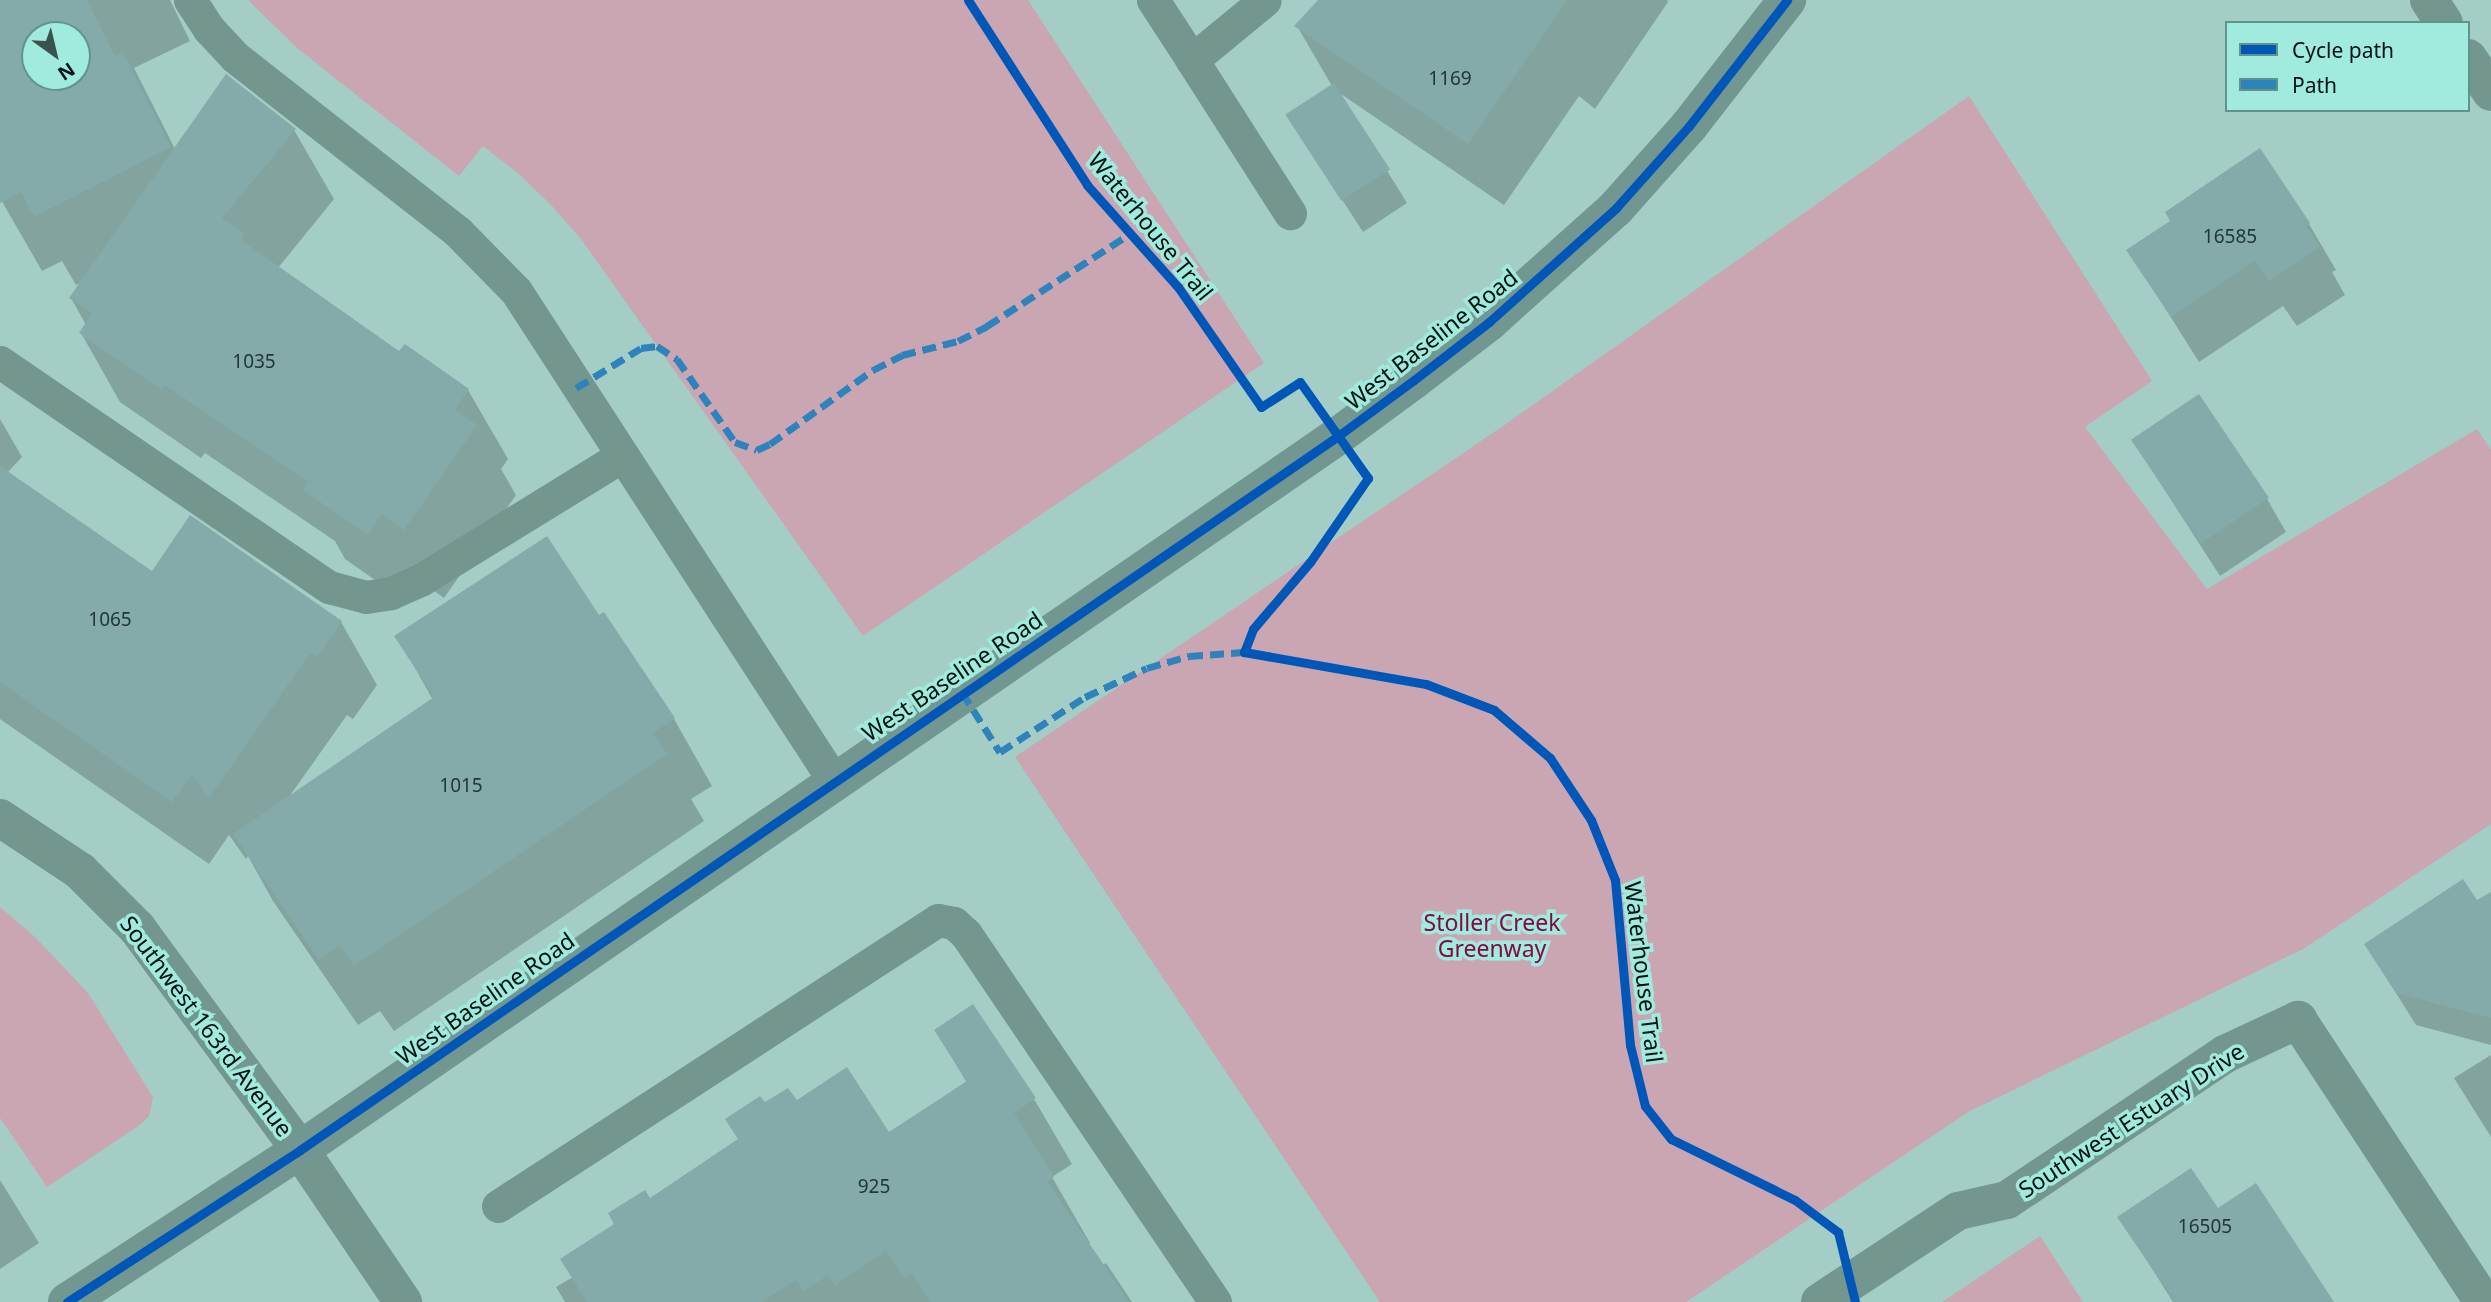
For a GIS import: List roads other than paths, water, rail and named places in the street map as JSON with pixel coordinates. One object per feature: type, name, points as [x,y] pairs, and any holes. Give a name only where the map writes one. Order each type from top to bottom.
[{"type":"street","name":"West Baseline Road","points":[[67,1302],[300,1150],[1338,436],[1489,322],[1616,208],[1689,126],[1787,0]]},
{"type":"street","points":[[2429,0],[2443,21]]},
{"type":"street","points":[[2470,61],[2491,92]]},
{"type":"street","name":"Southwest 163rd Avenue","points":[[0,818],[80,871],[137,928],[300,1150],[403,1302]]},
{"type":"street","name":"Southwest Estuary Drive","points":[[1820,1302],[1958,1211],[2007,1200],[2225,1054],[2298,1020],[2483,1302]]},
{"type":"lane","points":[[190,0],[209,29],[235,57],[458,232],[516,291],[620,457],[834,781]]},
{"type":"lane","points":[[1153,0],[1290,213]]},
{"type":"lane","points":[[1192,60],[1265,0]]},
{"type":"lane","points":[[0,362],[329,587],[366,597],[391,593],[422,579],[620,457]]},
{"type":"lane","points":[[498,1206],[938,920],[954,923],[967,934],[1215,1302]]},
{"type":"park label","name":"Stoller Creek Greenway","points":[[1492,935]]}]
